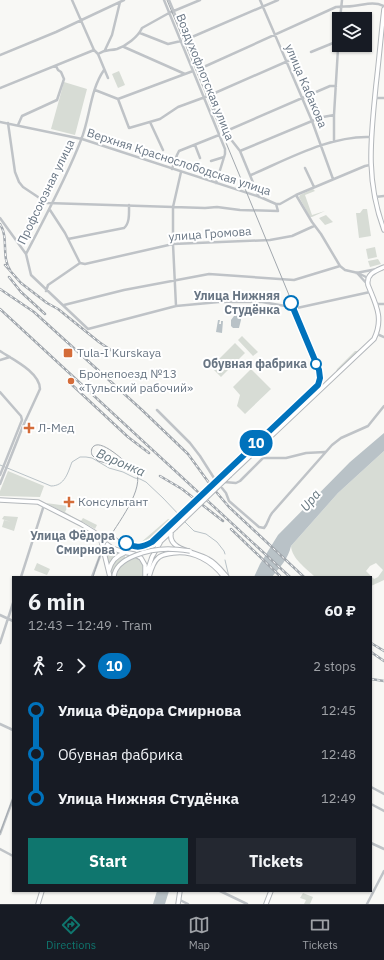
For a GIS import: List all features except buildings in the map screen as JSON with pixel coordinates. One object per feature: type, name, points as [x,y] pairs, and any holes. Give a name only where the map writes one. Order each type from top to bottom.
[{"type":"main road","points":[[384,9],[370,165],[374,196],[384,230]]},
{"type":"main road","points":[[134,554],[147,550],[160,542],[371,342],[377,334],[381,323],[381,318],[370,292],[368,278],[372,273],[384,267]]},
{"type":"main road","points":[[0,500],[36,501],[44,505],[87,528],[105,543],[117,550],[134,554],[141,558],[145,563],[146,576]]},
{"type":"main road","points":[[172,534],[171,540],[174,545],[201,555],[212,561],[220,568],[224,576]]},
{"type":"main road","points":[[100,539],[110,576]]},
{"type":"main road","points":[[146,576],[152,558],[160,542]]},
{"type":"main road","points":[[103,548],[105,543]]},
{"type":"main road","points":[[114,576],[116,569],[120,563],[143,554],[165,549],[190,551]]},
{"type":"main road","points":[[147,576],[159,558],[164,555],[179,552],[194,555],[205,560],[224,576]]},
{"type":"main road","points":[[109,571],[115,558],[126,553]]},
{"type":"main road","points":[[38,904],[42,892]]},
{"type":"main road","points":[[178,904],[180,892]]},
{"type":"main road","points":[[266,904],[271,892]]},
{"type":"street","points":[[72,0],[108,78]]},
{"type":"street","points":[[0,55],[124,0]]},
{"type":"street","name":"Воздухофлотская улица","points":[[164,0],[225,149],[216,183]]},
{"type":"street","name":"Воздухофлотская улица","points":[[169,0],[224,132],[240,151],[260,197]]},
{"type":"street","points":[[98,54],[105,50],[115,50],[124,46],[140,33],[142,28],[169,13],[200,0]]},
{"type":"street","name":"улица Кабакова","points":[[260,0],[312,121],[333,179]]},
{"type":"street","points":[[185,40],[278,0]]},
{"type":"street","points":[[341,12],[342,0]]},
{"type":"street","points":[[105,50],[112,35],[120,2]]},
{"type":"street","points":[[197,70],[336,7],[367,3],[378,3],[384,6]]},
{"type":"street","points":[[140,33],[168,44],[181,41]]},
{"type":"street","points":[[311,52],[332,43]]},
{"type":"street","points":[[124,46],[185,74]]},
{"type":"street","points":[[0,88],[94,50]]},
{"type":"street","points":[[334,141],[338,52]]},
{"type":"street","points":[[118,99],[129,128],[160,119],[178,107],[208,96],[297,57]]},
{"type":"street","points":[[18,125],[22,116],[56,100],[64,79],[56,66]]},
{"type":"street","name":"Профсоюзная улица","points":[[26,254],[52,204],[82,139],[95,90],[100,75],[104,70]]},
{"type":"street","points":[[95,90],[118,99],[193,71]]},
{"type":"street","points":[[224,132],[330,86],[336,86]]},
{"type":"street","points":[[375,98],[384,98]]},
{"type":"street","points":[[240,151],[312,121],[334,115]]},
{"type":"street","name":"Верхняя Краснослободская улица","points":[[0,122],[82,139],[260,197],[276,204],[280,204],[314,187],[370,165]]},
{"type":"street","points":[[150,122],[163,150]]},
{"type":"street","points":[[8,123],[19,182],[47,203],[205,208],[217,207],[240,210],[278,211],[276,204]]},
{"type":"street","points":[[172,169],[179,151],[219,135]]},
{"type":"street","points":[[251,175],[321,145],[351,137],[372,137]]},
{"type":"street","points":[[195,145],[200,158]]},
{"type":"street","points":[[211,161],[224,157]]},
{"type":"street","points":[[305,168],[314,187]]},
{"type":"street","points":[[176,306],[173,207],[181,172]]},
{"type":"street","points":[[296,195],[340,266],[346,270],[368,278]]},
{"type":"street","points":[[374,196],[384,196]]},
{"type":"street","points":[[68,239],[124,228],[127,226],[128,222],[129,205]]},
{"type":"street","points":[[49,209],[68,239],[80,263]]},
{"type":"street","points":[[0,218],[26,254],[31,275],[46,291],[88,329],[176,306],[219,302],[262,302],[297,308],[370,292]]},
{"type":"street","name":"улица Громова","points":[[46,291],[48,285],[80,263],[85,264],[173,244],[270,240],[292,236],[314,226]]},
{"type":"street","points":[[63,306],[124,290],[209,274],[294,280],[340,266]]},
{"type":"street","points":[[356,273],[379,269]]},
{"type":"street","points":[[356,273],[368,285]]},
{"type":"street","points":[[376,304],[384,304]]},
{"type":"street","points":[[377,334],[384,337]]},
{"type":"street","points":[[0,351],[1,359],[10,357]]},
{"type":"street","points":[[0,351],[15,359],[32,373],[39,382],[40,392],[9,458],[0,484]]},
{"type":"street","points":[[0,392],[21,416],[22,420],[9,458]]},
{"type":"street","points":[[222,488],[229,501],[259,527],[264,528],[268,518],[325,452],[339,439],[368,426],[384,406]]},
{"type":"street","points":[[157,410],[190,443],[214,478],[224,482],[236,483],[240,481],[263,458],[286,458],[306,453],[325,452]]},
{"type":"street","points":[[21,416],[28,416]]},
{"type":"street","points":[[0,475],[4,470]]},
{"type":"street","points":[[21,576],[44,505]]},
{"type":"street","points":[[172,534],[175,528]]},
{"type":"street","points":[[92,576],[103,548]]},
{"type":"street","points":[[0,643],[12,605]]},
{"type":"street","points":[[0,615],[12,621]]},
{"type":"street","points":[[0,724],[12,730]]},
{"type":"street","points":[[372,788],[384,794]]},
{"type":"street","points":[[0,834],[12,802]]},
{"type":"street","points":[[372,805],[384,811]]},
{"type":"street","points":[[372,843],[384,849]]},
{"type":"street","points":[[0,849],[12,855]]},
{"type":"street","points":[[367,904],[384,871]]},
{"type":"street","points":[[222,892],[241,903],[247,904]]},
{"type":"street","points":[[178,899],[188,904]]},
{"type":"shaded area","points":[[119,71],[125,85],[118,88],[112,74]]},
{"type":"shaded area","points":[[64,82],[87,89],[75,135],[51,129]]},
{"type":"shaded area","points":[[313,189],[315,191],[305,195],[312,215],[325,211],[310,217],[299,197],[300,195]]},
{"type":"shaded area","points":[[363,209],[367,209],[371,236],[359,238],[356,213],[360,213]]},
{"type":"shaded area","points":[[326,215],[333,222],[325,225],[319,218]]},
{"type":"shaded area","points":[[375,247],[377,257],[368,259],[366,249]]},
{"type":"shaded area","points":[[378,259],[381,264],[370,267],[368,261]]},
{"type":"shaded area","points":[[237,312],[240,312],[241,320],[239,328],[233,328],[231,326],[231,320]]},
{"type":"shaded area","points":[[218,320],[220,320],[219,324],[223,321],[222,333],[216,332]]},
{"type":"shaded area","points":[[242,336],[258,352],[253,356],[238,340]]},
{"type":"shaded area","points":[[235,343],[245,353],[221,377],[211,367]]},
{"type":"shaded area","points":[[355,351],[359,351],[336,372],[337,369]]},
{"type":"shaded area","points":[[251,369],[271,389],[245,414],[237,406],[240,395],[233,387]]},
{"type":"shaded area","points":[[384,433],[384,451],[338,493],[291,546],[286,559],[273,576],[254,576],[278,535],[350,462]]},
{"type":"shaded area","points":[[384,451],[384,580],[372,586],[372,577],[374,579],[378,577],[383,570],[376,563],[370,566],[366,571],[371,576],[314,576],[300,563],[294,555],[291,546],[338,493]]},
{"type":"shaded area","points":[[8,471],[44,486],[40,497],[0,496],[0,491]]},
{"type":"shaded area","points":[[46,503],[68,506],[65,512],[76,519]]},
{"type":"shaded area","points":[[4,516],[18,517],[14,531],[2,527],[4,520],[11,522],[2,519]]},
{"type":"shaded area","points":[[83,518],[97,525],[95,529],[81,521]]},
{"type":"shaded area","points":[[168,519],[173,520],[145,544],[135,546],[124,540],[124,538],[139,544]]},
{"type":"shaded area","points":[[106,546],[119,553],[114,555],[109,564],[104,547]]},
{"type":"shaded area","points":[[125,555],[125,558],[118,564],[115,568],[113,576],[111,576],[111,570],[115,561],[121,556]]},
{"type":"shaded area","points":[[138,557],[144,564],[143,576],[116,576],[121,566]]},
{"type":"shaded area","points":[[37,563],[50,569],[47,575],[34,570]]},
{"type":"shaded area","points":[[157,892],[169,892],[165,904],[153,904]]},
{"type":"shaded area","points":[[303,893],[313,897],[310,904],[304,904],[306,900],[300,898]]},
{"type":"waterway","name":"Воронка","points":[[0,465],[51,486],[60,484],[63,481],[72,462],[80,457],[92,458],[109,468],[123,472],[146,482],[182,518]]},
{"type":"waterway","name":"Воронка","points":[[184,521],[194,531],[206,534],[217,542],[225,554]]},
{"type":"waterway","name":"Воронка","points":[[225,560],[229,576]]},
{"type":"tram line","points":[[109,539],[115,537],[137,549],[153,543],[226,472],[317,388],[321,380],[320,370],[167,0]]},
{"type":"tram line","name":"10","points":[[126,543],[132,546],[142,547],[152,542],[318,385],[320,378],[319,370],[291,303]]},
{"type":"tram line","points":[[93,576],[103,548],[132,501],[138,481],[137,473],[116,454],[104,446],[98,445],[92,448],[92,455],[98,461],[131,469]]},
{"type":"tram line","points":[[0,833],[12,801]]},
{"type":"railway","points":[[0,224],[3,229],[7,265],[10,270]]},
{"type":"railway","points":[[5,265],[21,283],[121,357]]},
{"type":"railway","points":[[9,277],[21,292],[45,314]]},
{"type":"railway","points":[[0,289],[34,312],[142,410],[188,454],[212,487],[229,507],[303,576]]},
{"type":"railway","points":[[0,309],[289,576]]},
{"type":"railway","points":[[70,383],[128,437],[149,453]]},
{"type":"railway","points":[[160,476],[182,489],[223,521]]},
{"type":"railway","points":[[231,529],[280,576]]},
{"type":"railway","points":[[372,644],[384,651]]},
{"type":"railway","points":[[372,653],[384,661]]},
{"type":"railway","points":[[372,679],[384,681]]},
{"type":"place","name":"Улица Нижняя Студёнка","points":[[291,303]]},
{"type":"place","name":"Tula-I Kurskaya","points":[[68,353]]},
{"type":"place","name":"Обувная фабрика","points":[[316,364]]},
{"type":"place","name":"Бронепоезд №13 «Тульский рабочий»","points":[[71,381]]},
{"type":"place","name":"Л-Мед","points":[[29,428]]},
{"type":"place","name":"Консультант","points":[[69,502]]},
{"type":"place","name":"Улица Фёдора Смирнова","points":[[126,543]]},
{"type":"water label","name":"Upa","points":[[310,500]]}]
